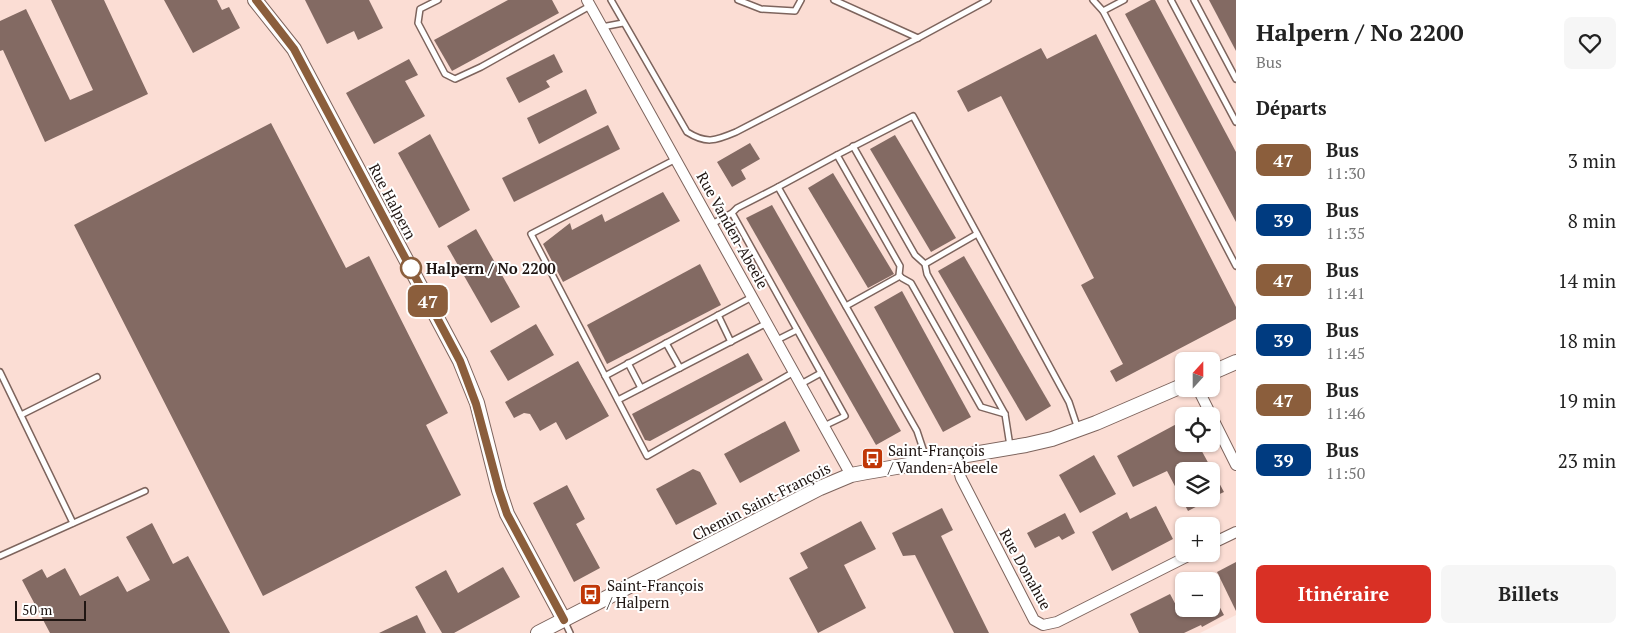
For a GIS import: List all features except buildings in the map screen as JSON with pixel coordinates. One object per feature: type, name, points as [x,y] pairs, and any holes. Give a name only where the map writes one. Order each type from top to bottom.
[{"type":"street","name":"Rue Halpern","points":[[256,0],[294,49],[460,361],[476,404],[507,514],[564,620]]},
{"type":"street","name":"Rue Vanden-Abeele","points":[[589,3],[851,475]]},
{"type":"street","points":[[1220,369],[1236,362]]},
{"type":"street","name":"Chemin Saint-François","points":[[538,633],[820,488],[851,475],[1038,442],[1078,430],[1175,389]]},
{"type":"street","points":[[1202,398],[1236,465]]},
{"type":"street","name":"Rue Donahue","points":[[955,456],[961,478],[1034,620],[1043,624],[1057,622],[1176,562]]},
{"type":"street","points":[[1220,540],[1236,532]]},
{"type":"lane","points":[[438,0],[420,9],[418,23],[445,74],[455,79],[481,67],[589,3]]},
{"type":"lane","points":[[611,0],[686,132],[702,140],[721,138],[736,132],[988,0]]},
{"type":"lane","points":[[738,0],[761,9],[795,10],[801,0]]},
{"type":"lane","points":[[834,0],[918,38]]},
{"type":"lane","points":[[1093,0],[1103,11],[1236,266]]},
{"type":"lane","points":[[1103,11],[1124,0]]},
{"type":"lane","points":[[1172,0],[1236,122]]},
{"type":"lane","points":[[1194,0],[1236,79]]},
{"type":"lane","points":[[602,27],[623,23]]},
{"type":"lane","points":[[712,224],[732,213],[737,208],[913,116],[1069,402],[1078,430]]},
{"type":"lane","points":[[853,146],[915,255],[925,264],[927,274],[1005,414],[1010,448]]},
{"type":"lane","points":[[837,155],[900,266],[898,271],[900,276],[911,283],[981,408],[1005,414]]},
{"type":"lane","points":[[676,159],[530,234],[647,456],[794,372]]},
{"type":"lane","points":[[778,187],[917,431],[927,461]]},
{"type":"lane","points":[[732,213],[845,416],[824,426]]},
{"type":"lane","points":[[925,264],[977,234]]},
{"type":"lane","points":[[846,306],[900,276]]},
{"type":"lane","points":[[605,376],[752,297]]},
{"type":"lane","points":[[718,315],[731,342]]},
{"type":"lane","points":[[618,400],[767,323]]},
{"type":"lane","points":[[777,340],[797,330]]},
{"type":"lane","points":[[666,343],[680,368]]},
{"type":"lane","points":[[628,363],[641,388]]},
{"type":"lane","points":[[0,372],[74,523]]},
{"type":"lane","points":[[801,384],[821,373]]},
{"type":"lane","points":[[21,415],[97,377]]},
{"type":"lane","points":[[0,556],[144,491]]},
{"type":"lane","points":[[564,620],[570,633]]},
{"type":"shaded area","points":[[0,0],[1236,0],[1236,615],[1200,633],[0,633]]},
{"type":"bus line","name":"47","points":[[256,0],[294,49],[460,361],[476,404],[507,514],[564,620]]},
{"type":"place","name":"Halpern / No 2200","points":[[411,268]]},
{"type":"place","name":"Saint-François / Vanden-Abeele","points":[[872,459]]},
{"type":"place","name":"Saint-François / Halpern","points":[[591,594]]}]
